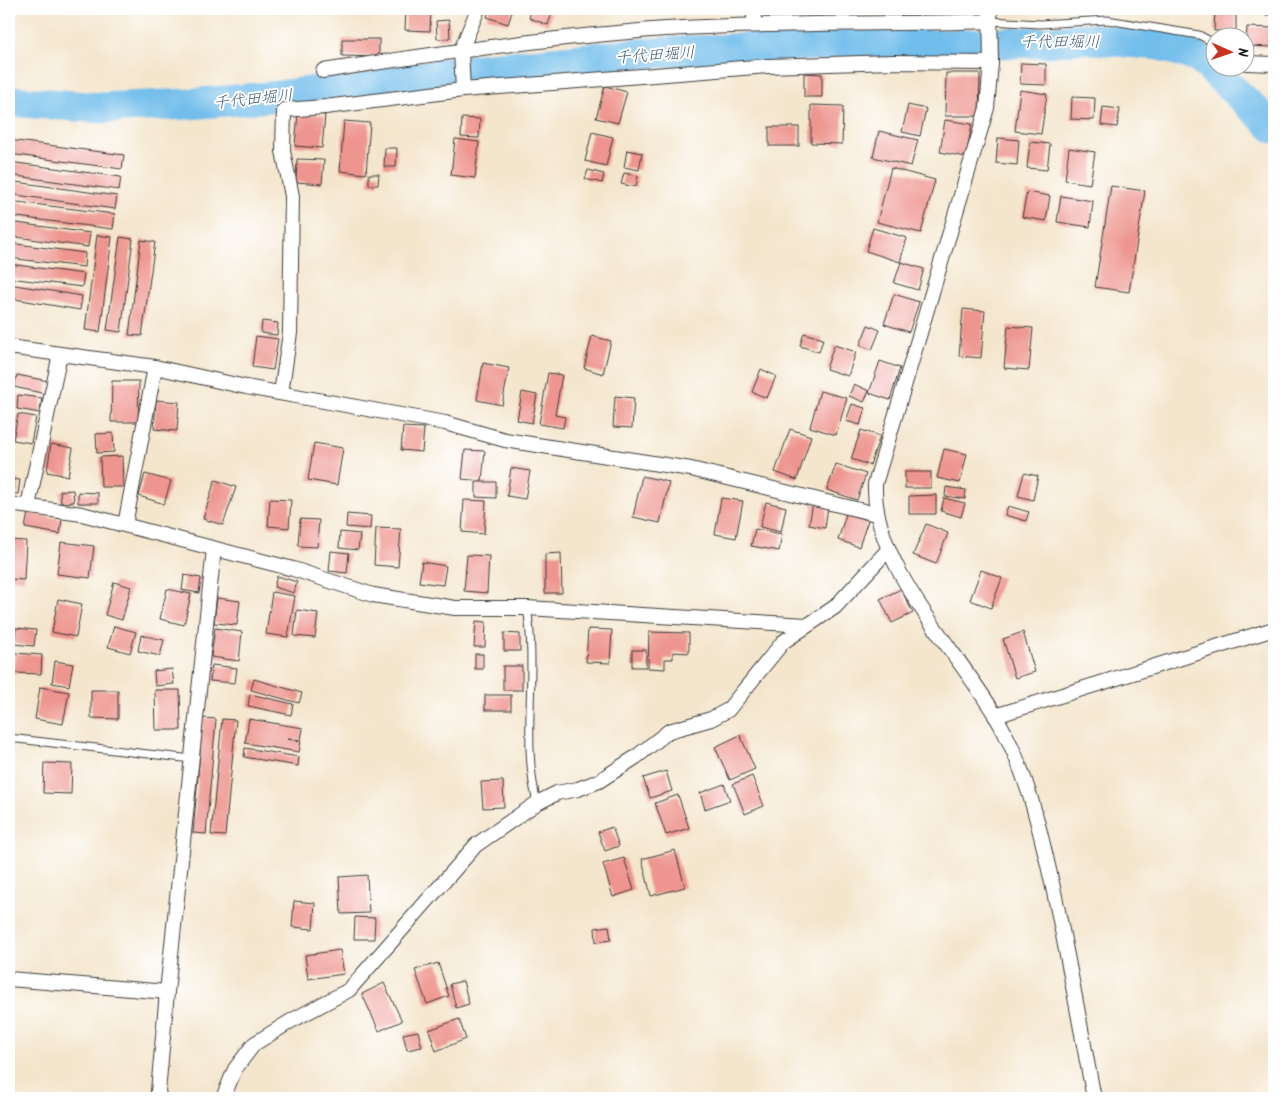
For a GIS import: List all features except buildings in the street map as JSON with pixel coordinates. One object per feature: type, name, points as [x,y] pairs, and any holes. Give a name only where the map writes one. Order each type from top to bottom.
[{"type":"street","points":[[463,90],[461,50],[478,9]]},
{"type":"street","points":[[754,9],[754,25]]},
{"type":"street","points":[[323,71],[461,50],[664,29],[991,15],[991,63],[987,108],[875,484],[876,514],[888,550],[898,570],[996,716],[1019,764],[1036,812],[1059,917],[1094,1098]]},
{"type":"street","points":[[281,393],[290,333],[292,196],[283,152],[284,110],[325,107],[463,90],[768,66],[892,62],[991,63]]},
{"type":"street","points":[[1256,63],[1274,64]]},
{"type":"street","points":[[9,347],[155,367],[281,393],[445,423],[504,440],[691,469],[876,514]]},
{"type":"street","points":[[28,506],[60,354]]},
{"type":"street","points":[[125,525],[155,367]]},
{"type":"street","points":[[9,504],[82,514],[293,569],[373,595],[455,608],[526,608],[807,626]]},
{"type":"street","points":[[160,1098],[158,1092],[167,992],[214,548]]},
{"type":"street","points":[[223,1098],[236,1069],[254,1044],[291,1021],[349,990],[476,845],[537,802],[557,793],[578,789],[599,781],[636,757],[669,731],[711,718],[728,710],[783,642],[836,607],[888,550]]},
{"type":"street","points":[[996,716],[1274,629]]},
{"type":"street","points":[[9,979],[167,992]]},
{"type":"lane","points":[[991,15],[1040,24],[1107,20],[1199,35],[1206,39]]},
{"type":"lane","points":[[526,608],[531,636],[530,776],[537,802]]},
{"type":"lane","points":[[9,738],[192,759]]},
{"type":"waterway","name":"千代田堀川","points":[[9,101],[101,108],[189,104],[271,97],[458,71],[634,54],[814,45],[888,46],[1045,42],[1084,38],[1159,45],[1195,56],[1274,128]]}]
